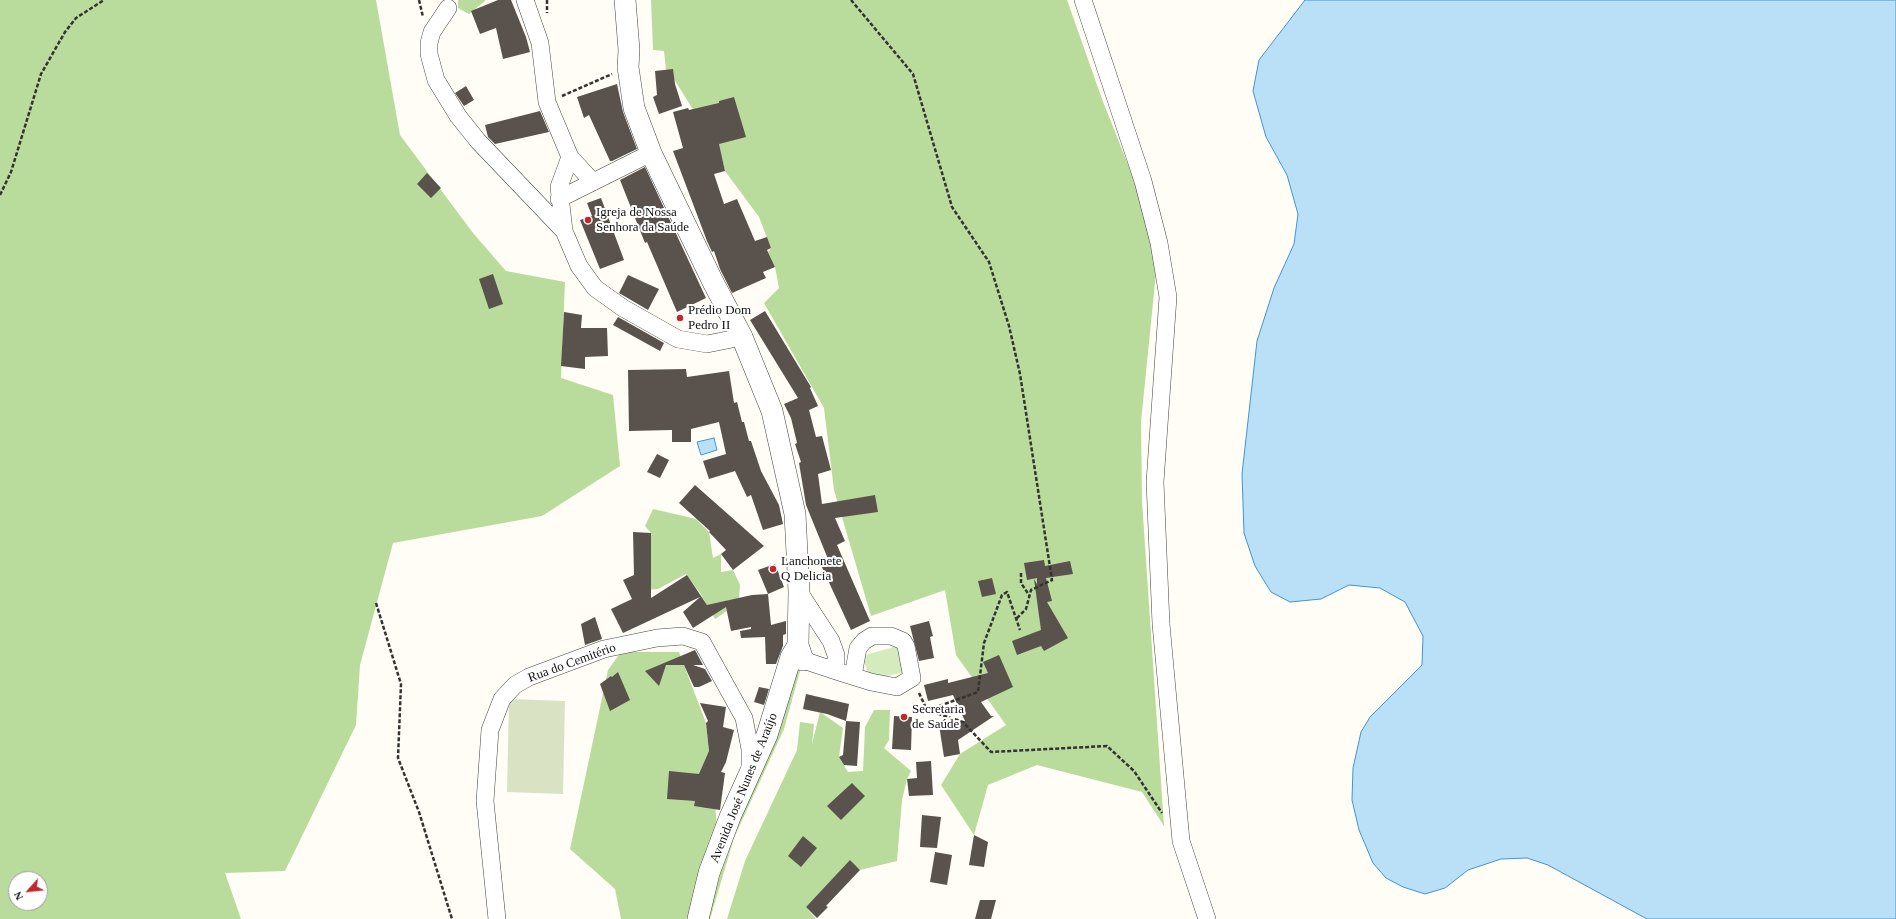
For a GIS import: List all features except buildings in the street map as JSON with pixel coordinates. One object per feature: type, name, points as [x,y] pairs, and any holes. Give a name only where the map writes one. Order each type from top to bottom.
[{"type":"street","points":[[525,0],[540,43],[546,102],[570,157],[593,182]]},
{"type":"street","points":[[625,0],[629,50],[628,67],[634,108],[651,153],[713,282],[742,337],[772,411],[795,514],[800,592],[798,654],[836,671],[853,676]]},
{"type":"street","points":[[1083,0],[1143,181],[1159,243],[1168,297],[1155,482],[1161,624],[1180,841],[1207,919]]},
{"type":"street","points":[[448,8],[432,32],[429,43],[428,54],[436,80],[458,116],[478,141],[564,232]]},
{"type":"street","points":[[559,199],[651,153]]},
{"type":"street","points":[[570,157],[559,187],[559,199],[564,232],[579,266],[595,288],[623,308],[678,339],[707,344],[742,337]]},
{"type":"street","points":[[800,592],[832,641],[836,655],[836,671]]},
{"type":"street","name":"Rua do Cemitério","points":[[498,919],[485,801],[490,730],[502,699],[515,685],[529,677],[604,649],[657,638],[683,636],[702,642],[744,718],[750,749],[750,772]]},
{"type":"street","name":"Avenida José Nunes de Araújo","points":[[698,919],[709,872],[730,817],[767,735],[798,654]]},
{"type":"street","name":"Avenida José Nunes de Araújo","points":[[710,919],[734,838],[784,729],[798,654]]},
{"type":"path","points":[[0,195],[11,172],[41,74],[65,32],[76,18],[104,0]]},
{"type":"path","points":[[851,0],[913,74],[952,207],[989,262],[1009,326],[1020,374],[1052,580],[1031,590],[1026,609],[1017,618]]},
{"type":"path","points":[[546,102],[628,67]]},
{"type":"path","points":[[1021,573],[1021,583],[1029,595]]},
{"type":"path","points":[[1020,630],[1007,592],[1002,595],[984,643],[978,692],[927,710],[963,722],[991,752],[1107,746],[1134,771],[1164,816]]},
{"type":"path","points":[[376,603],[401,684],[398,758],[419,812],[452,919]]},
{"type":"green space","points":[[0,0],[376,0],[400,135],[473,233],[506,271],[565,282],[561,378],[613,395],[620,466],[542,516],[393,543],[360,665],[356,725],[285,871],[225,873],[241,919],[0,919]]},
{"type":"green space","points":[[458,0],[485,1],[469,14],[458,8]]},
{"type":"green space","points":[[651,0],[1067,0],[1102,99],[1159,243],[1141,422],[1142,501],[1164,826],[1142,792],[1037,765],[988,785],[974,835],[941,785],[960,754],[1006,725],[956,655],[945,590],[871,616],[834,490],[824,408],[764,303],[779,288],[775,267],[768,252],[771,248],[759,217],[725,171],[722,158],[704,127],[674,79],[666,70],[664,51],[653,50]]},
{"type":"green space","points":[[653,509],[696,519],[709,532],[713,558],[721,554],[721,572],[733,570],[740,585],[739,599],[725,602],[727,611],[715,619],[700,593],[686,574],[658,589],[645,590],[636,573],[651,572],[651,533],[645,526]]},
{"type":"green space","points":[[901,645],[907,672],[870,679],[862,656]]},
{"type":"green space","points":[[621,652],[679,652],[706,723],[718,834],[692,919],[621,919],[615,889],[570,849],[608,670]]},
{"type":"green space","points":[[803,660],[784,729],[734,838],[710,919],[698,919],[777,706]]},
{"type":"green space","points":[[509,699],[565,701],[563,794],[507,792]]},
{"type":"green space","points":[[874,710],[890,710],[889,740],[884,748],[911,771],[907,779],[902,800],[897,861],[860,870],[850,861],[806,907],[816,919],[727,919],[745,861],[797,750],[800,722],[814,724],[812,744],[820,712],[843,728],[839,757],[848,772],[863,771],[865,727]]},
{"type":"water","points":[[1305,0],[1896,0],[1896,919],[1647,919],[1548,865],[1527,858],[1501,859],[1468,870],[1445,888],[1425,894],[1403,887],[1386,878],[1373,863],[1359,830],[1352,800],[1353,768],[1361,732],[1370,717],[1422,665],[1423,636],[1405,602],[1380,588],[1349,585],[1321,599],[1290,602],[1271,592],[1255,566],[1244,533],[1242,474],[1257,341],[1274,288],[1294,244],[1298,214],[1287,175],[1266,137],[1253,91],[1259,60]]},
{"type":"water","points":[[714,438],[717,450],[701,455],[697,442]]},
{"type":"place","name":"Igreja de Nossa Senhora da Saúde","points":[[588,220]]},
{"type":"place","name":"Prédio Dom Pedro II","points":[[680,318]]},
{"type":"place","name":"Lanchonete Q Delicia","points":[[773,569]]},
{"type":"place","name":"Secretaria de Saúde","points":[[904,717]]}]
